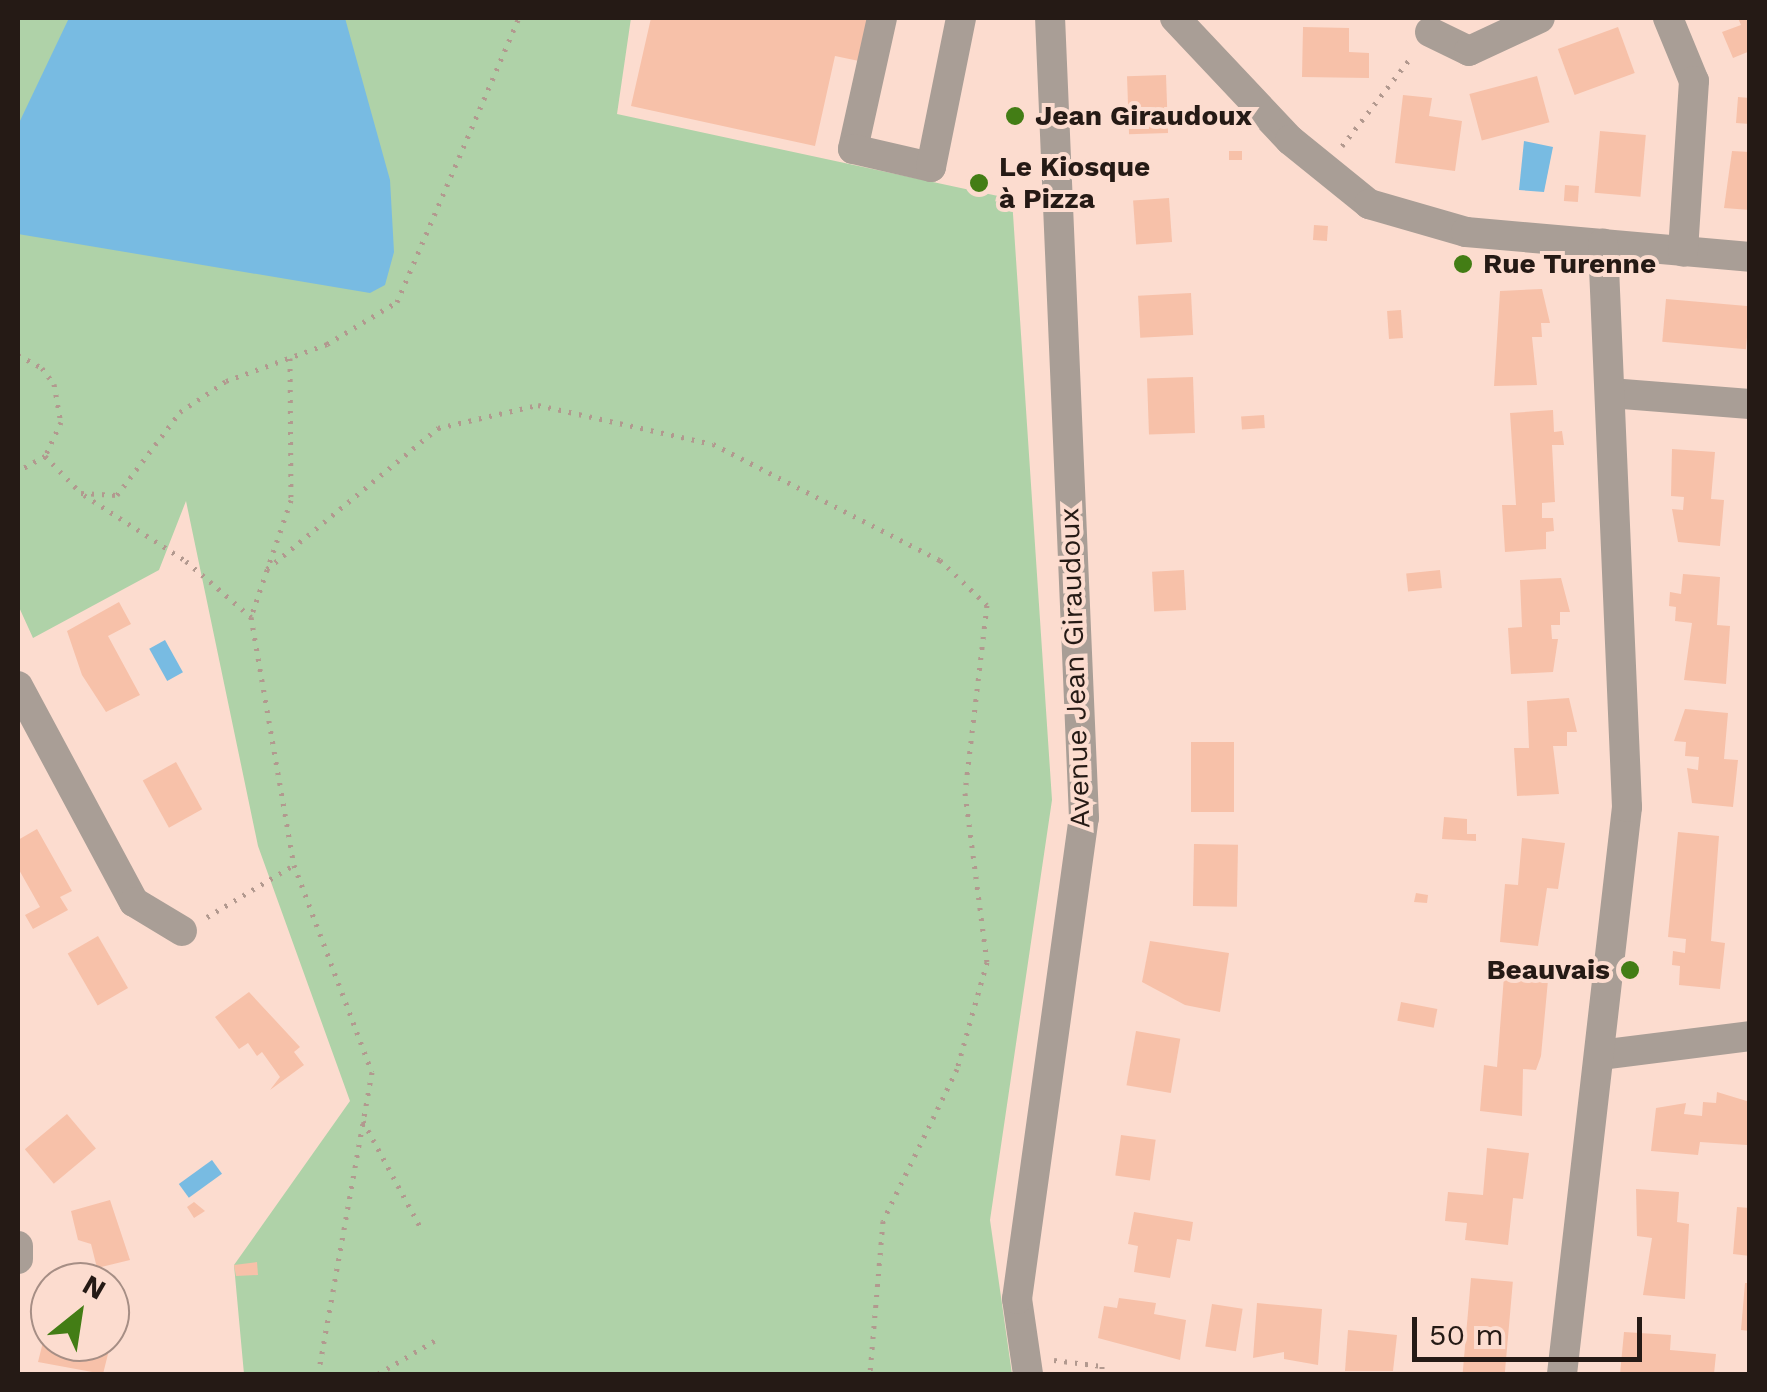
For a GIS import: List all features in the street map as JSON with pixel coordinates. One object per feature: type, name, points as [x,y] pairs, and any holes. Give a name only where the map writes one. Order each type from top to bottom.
[{"type":"street","points":[[882,18],[853,149],[930,167],[961,18]]},
{"type":"street","name":"Avenue Jean Giraudoux","points":[[1040,1368],[1017,1299],[1084,818],[1050,18]]},
{"type":"street","points":[[1175,18],[1324,168],[1369,204],[1466,232],[1750,257]]},
{"type":"street","points":[[1430,32],[1469,51],[1540,18]]},
{"type":"street","points":[[1668,18],[1694,81],[1683,252]]},
{"type":"street","points":[[1562,1374],[1627,807],[1603,244]]},
{"type":"street","points":[[1610,392],[1750,404]]},
{"type":"street","points":[[18,686],[134,902],[182,931]]},
{"type":"street","points":[[1600,1055],[1750,1036]]},
{"type":"street","points":[[18,1246],[18,1259]]},
{"type":"path","points":[[81,493],[117,495],[180,412],[226,380],[290,358],[397,302],[519,18]]},
{"type":"path","points":[[1324,168],[1430,32]]},
{"type":"path","points":[[18,355],[42,368],[61,402],[61,422],[45,456],[18,471]]},
{"type":"path","points":[[290,358],[291,500],[251,618],[294,864],[372,1072],[318,1374]]},
{"type":"path","points":[[267,569],[438,428],[538,404],[713,444],[940,560],[987,605],[965,792],[987,962],[957,1069],[883,1221],[870,1374]]},
{"type":"path","points":[[45,456],[81,493],[186,561],[251,618]]},
{"type":"path","points":[[182,931],[294,864]]},
{"type":"path","points":[[362,1118],[422,1230]]},
{"type":"path","points":[[378,1374],[438,1338]]},
{"type":"path","points":[[1040,1368],[1102,1366],[1102,1374]]},
{"type":"green space","points":[[18,18],[631,18],[617,114],[1012,199],[1052,800],[990,1220],[1012,1374],[244,1374],[234,1265],[350,1101],[258,846],[186,501],[159,570],[33,638],[18,605]]},
{"type":"water","points":[[69,18],[345,18],[390,180],[394,252],[385,285],[370,293],[18,234],[18,125]]},
{"type":"water","points":[[1524,141],[1553,147],[1544,192],[1519,190]]},
{"type":"water","points":[[165,640],[183,672],[167,681],[149,649]]},
{"type":"water","points":[[212,1160],[222,1174],[189,1198],[179,1184]]},
{"type":"building","points":[[651,18],[869,18],[859,61],[835,56],[815,146],[631,106]]},
{"type":"building","points":[[1738,18],[1750,18],[1750,51],[1733,58],[1722,32],[1741,25]]},
{"type":"building","points":[[1303,27],[1349,28],[1349,52],[1369,53],[1369,78],[1302,77]]},
{"type":"building","points":[[1618,27],[1635,73],[1575,95],[1558,49]]},
{"type":"building","points":[[1166,75],[1168,133],[1129,134],[1127,76]]},
{"type":"building","points":[[1537,76],[1549,122],[1482,140],[1469,94]]},
{"type":"building","points":[[1403,95],[1432,98],[1429,116],[1462,121],[1455,171],[1395,163]]},
{"type":"building","points":[[1738,97],[1750,98],[1750,124],[1736,123]]},
{"type":"building","points":[[1600,131],[1646,135],[1640,197],[1595,193]]},
{"type":"building","points":[[1229,151],[1242,151],[1242,160],[1229,160]]},
{"type":"building","points":[[1732,151],[1750,152],[1750,210],[1724,208]]},
{"type":"building","points":[[1565,185],[1579,186],[1578,202],[1564,201]]},
{"type":"building","points":[[1169,198],[1172,242],[1136,244],[1133,201]]},
{"type":"building","points":[[1314,225],[1328,226],[1327,241],[1313,240]]},
{"type":"building","name":"Rue Turenne","points":[[1458,257],[1466,257],[1466,271],[1458,271]]},
{"type":"building","points":[[1542,289],[1550,323],[1541,323],[1542,337],[1532,337],[1537,385],[1494,386],[1500,291]]},
{"type":"building","points":[[1191,293],[1193,335],[1140,338],[1138,296]]},
{"type":"building","points":[[1666,299],[1750,306],[1746,349],[1662,342]]},
{"type":"building","points":[[1401,310],[1403,338],[1389,339],[1387,311]]},
{"type":"building","points":[[1193,377],[1195,433],[1149,435],[1147,379]]},
{"type":"building","points":[[1553,410],[1554,432],[1562,431],[1564,445],[1552,445],[1555,502],[1542,503],[1542,518],[1553,518],[1554,531],[1546,532],[1546,549],[1505,552],[1502,505],[1516,505],[1510,413]]},
{"type":"building","points":[[1264,415],[1265,428],[1242,430],[1241,417]]},
{"type":"building","points":[[1672,449],[1715,452],[1711,499],[1724,500],[1720,546],[1678,542],[1672,509],[1683,510],[1684,497],[1671,496]]},
{"type":"building","points":[[1184,570],[1186,610],[1154,612],[1152,572]]},
{"type":"building","points":[[1440,570],[1442,588],[1408,591],[1406,574]]},
{"type":"building","points":[[1683,574],[1720,577],[1717,625],[1730,626],[1726,684],[1684,680],[1692,623],[1675,621],[1676,607],[1669,606],[1670,592],[1681,594]]},
{"type":"building","points":[[1561,578],[1570,612],[1560,612],[1560,625],[1551,625],[1552,639],[1558,639],[1553,672],[1511,674],[1508,628],[1522,627],[1520,580]]},
{"type":"building","points":[[119,602],[131,624],[108,636],[140,695],[106,712],[82,675],[67,631]]},
{"type":"building","points":[[1569,698],[1577,732],[1567,732],[1567,746],[1553,746],[1559,794],[1517,796],[1514,748],[1529,748],[1527,701]]},
{"type":"building","points":[[1685,709],[1728,713],[1724,759],[1738,760],[1733,807],[1692,803],[1687,768],[1698,770],[1699,757],[1685,756],[1686,742],[1674,741]]},
{"type":"building","points":[[1191,742],[1234,742],[1234,812],[1191,812]]},
{"type":"building","points":[[176,762],[202,809],[169,828],[143,780]]},
{"type":"building","points":[[1444,817],[1467,819],[1467,834],[1476,834],[1476,841],[1442,839]]},
{"type":"building","points":[[37,829],[72,891],[60,897],[68,910],[33,929],[25,915],[40,907],[18,868],[18,840]]},
{"type":"building","points":[[1678,832],[1719,836],[1711,941],[1725,943],[1720,989],[1679,985],[1680,966],[1672,965],[1673,951],[1685,953],[1686,939],[1668,937]]},
{"type":"building","points":[[1522,838],[1565,843],[1558,889],[1547,888],[1538,946],[1500,942],[1505,884],[1518,885]]},
{"type":"building","points":[[1194,844],[1238,845],[1237,907],[1193,906]]},
{"type":"building","points":[[1416,893],[1428,895],[1427,903],[1414,902]]},
{"type":"building","points":[[98,936],[128,988],[98,1005],[68,954]]},
{"type":"building","points":[[1150,941],[1229,953],[1220,1012],[1185,1005],[1142,982]]},
{"type":"building","points":[[1504,976],[1548,980],[1541,1056],[1536,1070],[1523,1069],[1522,1116],[1480,1111],[1484,1065],[1497,1067]]},
{"type":"building","points":[[249,992],[300,1047],[294,1052],[304,1065],[270,1090],[280,1077],[262,1052],[257,1056],[248,1043],[239,1049],[215,1017]]},
{"type":"building","points":[[1401,1002],[1437,1009],[1434,1028],[1397,1021]]},
{"type":"building","points":[[1136,1031],[1180,1039],[1171,1093],[1126,1085]]},
{"type":"building","points":[[1717,1092],[1750,1102],[1747,1145],[1700,1142],[1698,1155],[1651,1151],[1656,1108],[1686,1103],[1684,1114],[1702,1116],[1703,1102],[1716,1103]]},
{"type":"building","points":[[67,1114],[96,1148],[54,1184],[25,1149]]},
{"type":"building","points":[[1121,1135],[1156,1140],[1150,1180],[1115,1176]]},
{"type":"building","points":[[1487,1148],[1529,1153],[1523,1199],[1513,1198],[1508,1245],[1465,1240],[1467,1223],[1445,1221],[1448,1192],[1483,1195]]},
{"type":"building","points":[[1636,1189],[1679,1192],[1677,1222],[1689,1224],[1685,1299],[1643,1295],[1652,1238],[1637,1236]]},
{"type":"building","points":[[110,1200],[130,1260],[96,1262],[91,1244],[78,1240],[71,1211]]},
{"type":"building","points":[[194,1202],[205,1211],[194,1218],[187,1207]]},
{"type":"building","points":[[1737,1207],[1750,1208],[1750,1256],[1733,1254]]},
{"type":"building","points":[[1134,1212],[1193,1222],[1190,1241],[1177,1239],[1170,1278],[1134,1272],[1138,1246],[1128,1244]]},
{"type":"building","points":[[257,1262],[258,1275],[236,1276],[234,1265]]},
{"type":"building","points":[[1471,1278],[1513,1282],[1505,1374],[1463,1374]]},
{"type":"building","points":[[1745,1283],[1750,1283],[1750,1331],[1741,1330]]},
{"type":"building","points":[[1119,1298],[1156,1303],[1154,1314],[1186,1320],[1180,1360],[1098,1338],[1104,1306],[1117,1308]]},
{"type":"building","points":[[1257,1303],[1322,1309],[1318,1365],[1284,1359],[1284,1352],[1253,1358]]},
{"type":"building","points":[[1212,1304],[1243,1309],[1236,1351],[1205,1346]]},
{"type":"building","points":[[1348,1330],[1397,1335],[1393,1371],[1345,1371]]},
{"type":"building","points":[[1624,1332],[1671,1335],[1670,1350],[1716,1354],[1714,1374],[1620,1374]]},
{"type":"building","points":[[38,1362],[106,1362],[103,1374]]},
{"type":"place","name":"Jean Giraudoux","points":[[1015,116]]},
{"type":"place","name":"Le Kiosque à Pizza","points":[[979,183]]},
{"type":"place","name":"Rue Turenne","points":[[1463,264]]},
{"type":"place","name":"Beauvais","points":[[1630,970]]}]
